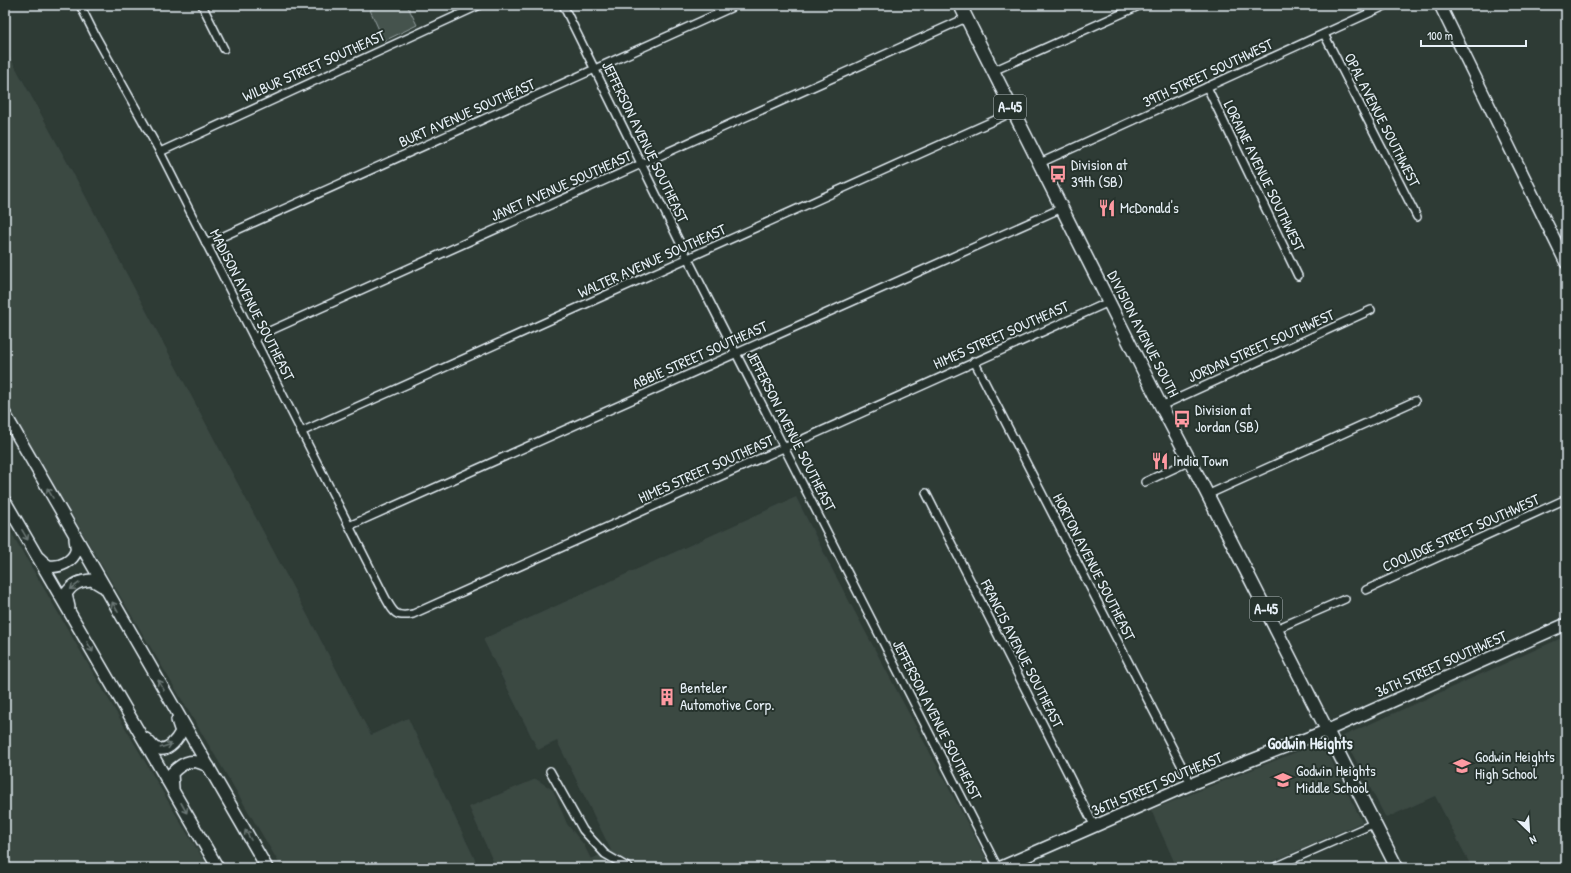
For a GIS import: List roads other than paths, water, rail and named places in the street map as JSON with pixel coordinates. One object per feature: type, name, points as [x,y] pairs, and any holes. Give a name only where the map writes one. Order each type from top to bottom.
[{"type":"main road","name":"DIVISION AVENUE SOUTH","points":[[960,5],[1161,406],[1328,730],[1397,868]]},
{"type":"street","name":"MADISON AVENUE SOUTHEAST","points":[[80,5],[160,152],[391,608],[400,616]]},
{"type":"street","points":[[202,5],[224,48]]},
{"type":"street","name":"WILBUR STREET SOUTHEAST","points":[[160,152],[480,5]]},
{"type":"street","name":"JEFFERSON AVENUE SOUTHEAST","points":[[563,5],[688,259],[999,868]]},
{"type":"street","name":"BURT AVENUE SOUTHEAST","points":[[206,244],[737,5]]},
{"type":"street","points":[[993,71],[1141,5]]},
{"type":"street","name":"39TH STREET SOUTHWEST","points":[[1040,163],[1387,5]]},
{"type":"street","points":[[1440,5],[1566,263]]},
{"type":"street","name":"JANET AVENUE SOUTHEAST","points":[[254,338],[966,18]]},
{"type":"street","name":"OPAL AVENUE SOUTHWEST","points":[[1324,34],[1417,217]]},
{"type":"street","name":"LORAINE AVENUE SOUTHWEST","points":[[1207,87],[1298,276]]},
{"type":"street","name":"WALTER AVENUE SOUTHEAST","points":[[301,432],[1013,112]]},
{"type":"street","name":"ABBIE STREET SOUTHEAST","points":[[349,526],[737,353],[838,306],[1062,208]]},
{"type":"street","name":"HIMES STREET SOUTHEAST","points":[[400,616],[413,614],[785,448],[974,361],[1109,302]]},
{"type":"street","name":"JORDAN STREET SOUTHWEST","points":[[1161,406],[1371,310]]},
{"type":"street","name":"HORTON AVENUE SOUTHEAST","points":[[974,361],[1191,784]]},
{"type":"street","points":[[1207,495],[1415,401]]},
{"type":"street","points":[[5,415],[266,868]]},
{"type":"street","points":[[1145,482],[1190,461]]},
{"type":"street","name":"FRANCIS AVENUE SOUTHEAST","points":[[926,493],[1095,827]]},
{"type":"street","name":"COOLIDGE STREET SOUTHWEST","points":[[1366,590],[1566,499]]},
{"type":"street","points":[[5,501],[218,868]]},
{"type":"street","points":[[37,556],[48,566],[64,564],[71,558],[76,550],[75,538]]},
{"type":"street","points":[[71,615],[66,594],[71,586],[80,581],[92,580],[104,588]]},
{"type":"street","points":[[1276,629],[1344,599]]},
{"type":"street","name":"36TH STREET SOUTHWEST","points":[[1328,730],[1566,624]]},
{"type":"street","points":[[136,728],[155,748],[161,749],[173,744],[181,732],[173,706]]},
{"type":"street","name":"36TH STREET SOUTHEAST","points":[[999,868],[1191,784],[1328,730]]},
{"type":"street","points":[[173,789],[172,773],[182,764],[199,761],[209,767]]},
{"type":"street","points":[[550,771],[583,830],[605,854],[629,868]]},
{"type":"street","points":[[1273,868],[1375,823]]},
{"type":"place","name":"Division at 39th (SB)","points":[[1058,174]]},
{"type":"place","name":"McDonald's","points":[[1107,208]]},
{"type":"place","name":"Division at Jordan (SB)","points":[[1182,419]]},
{"type":"place","name":"India Town","points":[[1160,461]]},
{"type":"place","name":"Benteler Automotive Corp.","points":[[667,697]]},
{"type":"place","name":"Godwin Heights High School","points":[[1462,766]]},
{"type":"place","name":"Godwin Heights Middle School","points":[[1283,780]]},
{"type":"district","name":"Godwin Heights","points":[[1310,743]]}]
